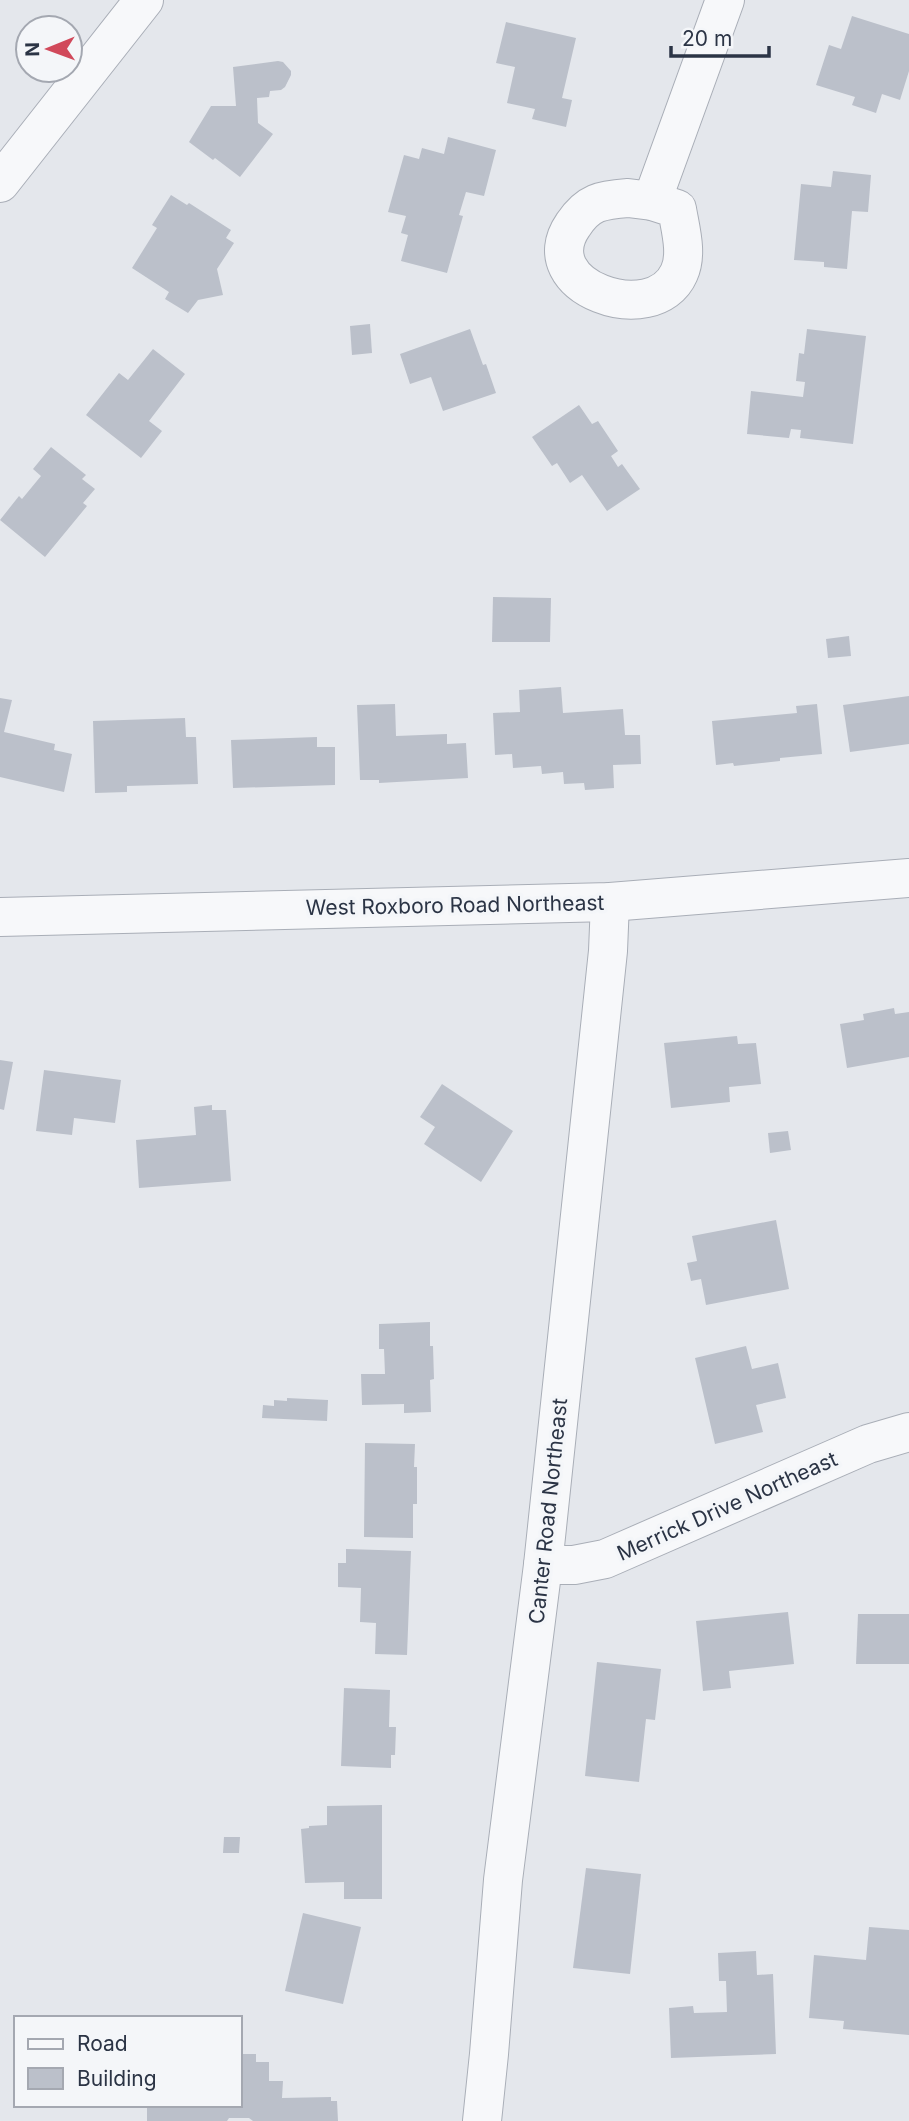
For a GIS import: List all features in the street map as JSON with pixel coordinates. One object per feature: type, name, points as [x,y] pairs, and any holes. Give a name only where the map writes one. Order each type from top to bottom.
[{"type":"street","points":[[0,183],[144,0]]},
{"type":"street","points":[[652,201],[725,0]]},
{"type":"street","name":"West Roxboro Road Northeast","points":[[0,917],[610,902],[909,878]]},
{"type":"street","name":"Canter Road Northeast","points":[[482,2121],[503,1880],[543,1564],[608,951],[610,902]]},
{"type":"street","name":"Merrick Drive Northeast","points":[[543,1564],[574,1565],[605,1559],[868,1444],[909,1432]]},
{"type":"building","points":[[852,16],[909,34],[909,71],[900,100],[882,94],[876,113],[852,105],[855,97],[816,85],[829,45],[841,49]]},
{"type":"building","points":[[506,22],[576,38],[562,98],[572,100],[566,127],[532,119],[535,109],[507,103],[515,67],[496,63]]},
{"type":"building","points":[[283,62],[291,71],[285,87],[270,91],[269,97],[257,98],[258,123],[273,134],[240,177],[189,142],[211,106],[236,106],[233,67]]},
{"type":"building","points":[[448,137],[496,150],[484,196],[466,192],[459,215],[463,216],[447,273],[401,261],[408,235],[401,233],[406,216],[388,212],[404,155],[419,159],[422,148],[444,154]]},
{"type":"building","points":[[833,171],[871,175],[868,212],[852,211],[847,269],[824,267],[824,262],[794,260],[801,184],[831,187]]},
{"type":"building","points":[[171,195],[187,205],[189,203],[231,230],[226,238],[234,243],[217,269],[223,295],[198,300],[188,313],[165,299],[169,292],[132,268],[157,228],[152,225]]},
{"type":"building","points":[[370,324],[372,353],[352,355],[350,326]]},
{"type":"building","points":[[470,329],[496,393],[443,411],[431,377],[410,384],[400,354]]},
{"type":"building","points":[[807,329],[866,336],[853,444],[800,438],[801,430],[791,429],[789,438],[747,434],[751,391],[803,397],[805,382],[796,381],[799,353],[804,354]]},
{"type":"building","points":[[153,349],[185,374],[149,421],[162,431],[141,458],[86,415],[119,373],[128,380]]},
{"type":"building","points":[[579,405],[592,424],[598,421],[618,451],[611,456],[618,467],[622,464],[640,489],[607,511],[582,475],[570,483],[557,463],[552,466],[532,437]]},
{"type":"building","points":[[51,447],[86,475],[82,479],[95,489],[83,503],[87,506],[45,557],[0,520],[19,496],[22,499],[41,476],[33,469]]},
{"type":"building","points":[[493,597],[551,598],[550,642],[492,642]]},
{"type":"building","points":[[849,636],[851,656],[828,658],[826,639]]},
{"type":"building","points":[[561,687],[563,713],[623,709],[625,735],[640,735],[641,764],[613,765],[614,788],[585,790],[584,783],[564,784],[563,772],[542,774],[541,766],[513,768],[512,754],[495,755],[493,713],[520,712],[519,690]]},
{"type":"building","points":[[909,696],[909,744],[850,752],[843,705]]},
{"type":"building","points":[[0,698],[12,700],[4,732],[55,744],[54,750],[72,754],[64,792],[0,777]]},
{"type":"building","points":[[395,704],[396,736],[447,734],[447,744],[466,743],[468,778],[379,783],[379,780],[360,780],[357,705]]},
{"type":"building","points":[[817,704],[822,754],[734,766],[733,763],[716,765],[712,721],[797,713],[796,706]]},
{"type":"building","points":[[185,718],[186,737],[196,737],[198,784],[127,786],[127,792],[95,793],[93,721]]},
{"type":"building","points":[[317,737],[317,747],[335,747],[335,785],[233,788],[231,740]]},
{"type":"building","points":[[894,1008],[895,1014],[909,1012],[909,1057],[847,1068],[840,1024],[864,1020],[863,1014]]},
{"type":"building","points":[[737,1036],[738,1044],[756,1043],[761,1084],[729,1087],[730,1102],[671,1108],[664,1043]]},
{"type":"building","points":[[0,1060],[13,1062],[4,1110],[0,1109]]},
{"type":"building","points":[[44,1070],[121,1080],[115,1123],[74,1118],[72,1135],[36,1131]]},
{"type":"building","points":[[442,1084],[513,1131],[481,1182],[424,1144],[435,1127],[420,1117]]},
{"type":"building","points":[[212,1105],[212,1110],[226,1110],[231,1181],[139,1188],[136,1140],[196,1135],[194,1107]]},
{"type":"building","points":[[788,1131],[791,1150],[770,1153],[768,1133]]},
{"type":"building","points":[[776,1220],[789,1289],[706,1305],[701,1279],[691,1281],[687,1263],[697,1261],[692,1236]]},
{"type":"building","points":[[430,1322],[434,1379],[430,1380],[431,1412],[404,1413],[404,1404],[362,1405],[361,1374],[385,1374],[384,1349],[379,1349],[379,1324]]},
{"type":"building","points":[[746,1346],[752,1369],[778,1363],[786,1398],[756,1405],[763,1432],[715,1444],[695,1358]]},
{"type":"building","points":[[287,1398],[328,1400],[327,1421],[262,1418],[263,1405],[274,1406],[274,1400],[287,1401]]},
{"type":"building","points":[[365,1443],[415,1444],[417,1504],[413,1504],[413,1538],[364,1537]]},
{"type":"building","points":[[346,1549],[411,1551],[407,1655],[375,1654],[376,1623],[360,1622],[361,1588],[338,1587],[338,1563],[346,1563]]},
{"type":"building","points":[[788,1612],[794,1664],[729,1671],[731,1688],[703,1691],[696,1621]]},
{"type":"building","points":[[858,1614],[909,1614],[909,1664],[856,1664]]},
{"type":"building","points":[[597,1662],[661,1669],[655,1720],[646,1719],[639,1782],[585,1776]]},
{"type":"building","points":[[344,1688],[390,1690],[389,1727],[396,1727],[395,1755],[391,1755],[391,1768],[341,1766]]},
{"type":"building","points":[[382,1805],[382,1899],[344,1899],[344,1882],[305,1883],[301,1829],[327,1825],[327,1806]]},
{"type":"building","points":[[224,1837],[240,1837],[239,1853],[223,1853]]},
{"type":"building","points":[[586,1868],[641,1874],[630,1974],[573,1968]]},
{"type":"building","points":[[303,1913],[361,1927],[343,2004],[285,1991]]},
{"type":"building","points":[[869,1927],[909,1930],[909,2035],[843,2029],[844,2021],[809,2018],[814,1955],[866,1960]]},
{"type":"building","points":[[756,1951],[757,1975],[773,1974],[776,2054],[671,2058],[669,2008],[693,2006],[694,2013],[727,2012],[726,1981],[719,1981],[718,1953]]},
{"type":"building","points":[[242,2054],[256,2054],[256,2062],[269,2062],[269,2081],[283,2081],[282,2098],[331,2097],[331,2101],[337,2101],[338,2121],[253,2121],[249,2118],[229,2118],[227,2121],[147,2121],[147,2107],[242,2107]]}]
